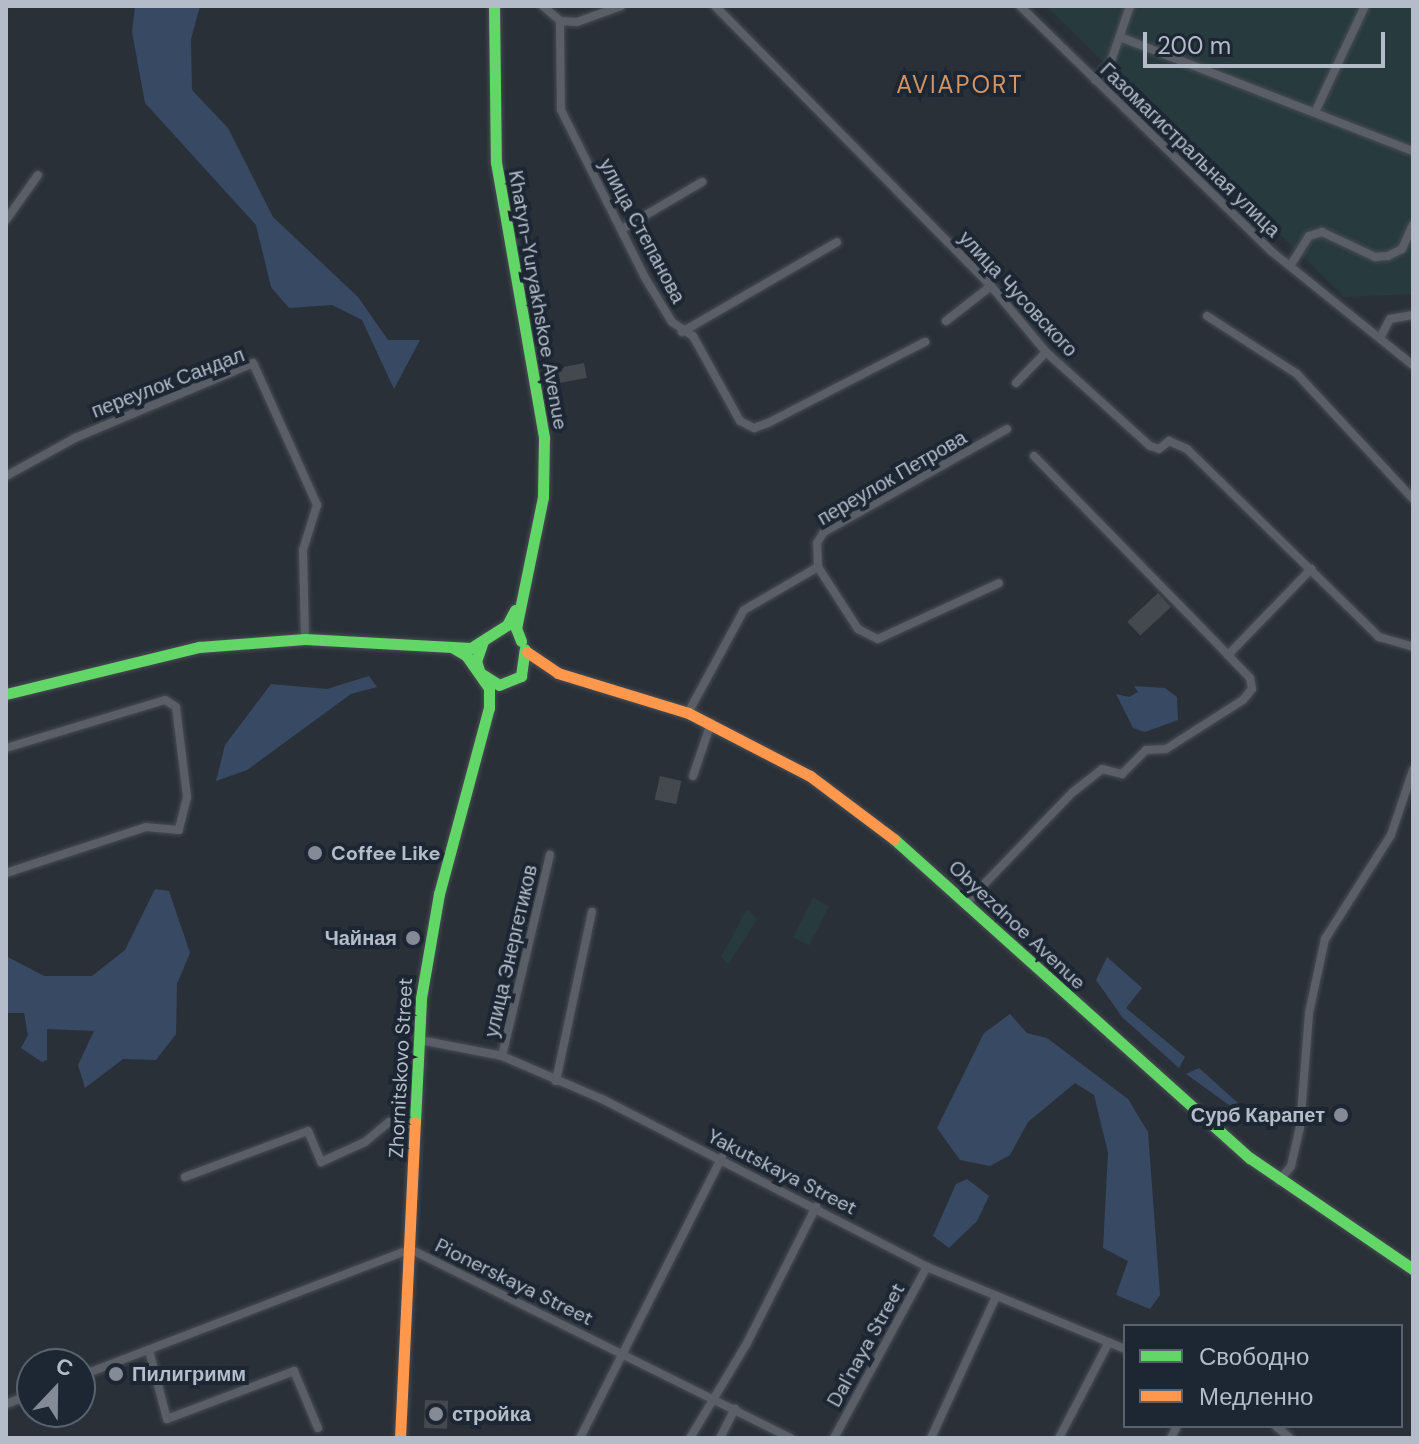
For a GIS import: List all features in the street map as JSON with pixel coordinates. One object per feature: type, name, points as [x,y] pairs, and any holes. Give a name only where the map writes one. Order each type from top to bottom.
[{"type":"main road","name":"Khatyn-Yuryakhskoe Avenue","points":[[494,6],[496,162],[544,438],[543,497],[516,628],[524,647]]},
{"type":"main road","name":"Khatyn-Yuryakhskoe Avenue","points":[[488,637],[507,625],[522,597]]},
{"type":"main road","points":[[6,694],[199,647],[305,639],[452,647],[488,637],[524,647],[518,678],[499,685],[480,673],[452,647]]},
{"type":"main road","points":[[480,673],[476,661],[488,637]]},
{"type":"main road","name":"Obyezdnoe Avenue","points":[[524,647],[558,673],[688,713],[810,776],[966,903],[1279,1181],[1413,1269]]},
{"type":"main road","name":"Zhornitskovo Street","points":[[480,673],[489,688],[489,708]]},
{"type":"main road","name":"Obyezdnoe Avenue","points":[[518,678],[558,673]]},
{"type":"main road","name":"Zhornitskovo Street","points":[[400,1438],[420,1040],[436,911],[489,708],[499,690],[518,678]]},
{"type":"street","points":[[543,6],[560,21],[592,19],[621,6]]},
{"type":"street","name":"улица Чусовского","points":[[715,6],[991,286],[1046,352],[1150,446],[1159,449],[1169,441],[1187,449],[1379,637],[1413,647]]},
{"type":"street","name":"Газомагистральная улица","points":[[1020,6],[1271,251],[1292,263],[1342,312],[1381,336]]},
{"type":"street","points":[[1095,80],[1110,64],[1130,6]]},
{"type":"street","points":[[1316,110],[1365,6]]},
{"type":"street","name":"улица Степанова","points":[[560,21],[561,110],[622,229],[681,332],[693,336],[740,421],[754,428],[925,342]]},
{"type":"street","points":[[1120,37],[1316,110],[1413,151]]},
{"type":"street","points":[[6,220],[38,175]]},
{"type":"street","points":[[622,229],[702,182]]},
{"type":"street","points":[[1292,263],[1309,236],[1322,232],[1375,257],[1388,256],[1402,249],[1413,224]]},
{"type":"street","points":[[681,332],[837,242]]},
{"type":"street","points":[[946,321],[991,286]]},
{"type":"street","points":[[1413,315],[1390,319],[1381,336],[1413,365]]},
{"type":"street","points":[[1207,316],[1297,374],[1413,499]]},
{"type":"street","points":[[1016,383],[1046,352]]},
{"type":"street","name":"переулок Сандал","points":[[6,476],[75,438],[253,363],[317,505],[303,550],[305,639]]},
{"type":"street","name":"переулок Петрова","points":[[818,567],[817,543],[824,532],[1007,429]]},
{"type":"street","points":[[966,903],[1073,792],[1102,769],[1122,774],[1153,746],[1166,749],[1252,689],[1228,655],[1034,456]]},
{"type":"street","points":[[688,713],[744,610],[818,567],[858,629],[878,639],[999,583]]},
{"type":"street","points":[[1228,655],[1311,569]]},
{"type":"street","points":[[6,748],[165,700],[176,707],[187,797],[179,830],[146,827],[6,873]]},
{"type":"street","points":[[693,776],[711,723]]},
{"type":"street","points":[[1279,1181],[1291,1166],[1300,1128],[1309,1013],[1325,939],[1391,835],[1413,770]]},
{"type":"street","name":"улица Энергетиков","points":[[502,1056],[550,855]]},
{"type":"street","points":[[556,1081],[592,912]]},
{"type":"street","name":"Yakutskaya Street","points":[[420,1040],[502,1056],[722,1157],[927,1267],[1123,1348]]},
{"type":"street","points":[[185,1177],[308,1131],[321,1162],[365,1142],[389,1122],[416,1125]]},
{"type":"street","points":[[580,1438],[722,1157]]},
{"type":"street","points":[[690,1438],[711,1397],[747,1343],[816,1207]]},
{"type":"street","name":"Pionerskaya Street","points":[[96,1370],[410,1249],[791,1438]]},
{"type":"street","name":"Dal'naya Street","points":[[834,1438],[927,1267]]},
{"type":"street","points":[[931,1438],[996,1297]]},
{"type":"street","points":[[1059,1438],[1109,1342]]},
{"type":"street","points":[[149,1350],[167,1419],[294,1371],[318,1428]]},
{"type":"street","points":[[720,1438],[735,1409]]},
{"type":"green space","points":[[1046,6],[1413,6],[1413,294],[1344,297]]},
{"type":"green space","points":[[813,898],[829,906],[809,945],[793,937]]},
{"type":"green space","points":[[747,909],[757,919],[728,965],[721,957]]},
{"type":"water","points":[[135,6],[200,6],[191,39],[192,90],[228,128],[273,217],[358,297],[388,340],[420,340],[394,389],[362,320],[332,305],[289,308],[271,287],[256,225],[145,103],[132,32]]},
{"type":"water","points":[[369,676],[377,687],[351,694],[247,770],[216,781],[225,745],[271,684],[327,689]]},
{"type":"water","points":[[1134,686],[1165,688],[1177,697],[1178,720],[1145,732],[1133,728],[1116,694],[1129,697],[1138,692]]},
{"type":"water","points":[[155,889],[169,891],[190,953],[177,984],[176,1034],[156,1060],[123,1059],[85,1088],[78,1065],[94,1031],[47,1029],[47,1060],[42,1062],[21,1048],[28,1035],[24,1013],[6,1013],[6,956],[44,976],[92,976],[125,950]]},
{"type":"water","points":[[1107,957],[1142,988],[1126,1008],[1185,1057],[1179,1068],[1122,1017],[1096,980]]},
{"type":"water","points":[[1010,1014],[1027,1033],[1047,1038],[1128,1099],[1148,1132],[1160,1295],[1150,1309],[1116,1295],[1128,1261],[1103,1248],[1108,1153],[1094,1095],[1075,1083],[1028,1122],[1010,1155],[990,1166],[960,1160],[937,1128],[984,1033]]},
{"type":"water","points":[[1199,1068],[1239,1104],[1240,1113],[1186,1074]]},
{"type":"water","points":[[967,1179],[989,1196],[977,1221],[949,1248],[933,1236],[956,1184]]},
{"type":"building","points":[[584,363],[587,378],[557,383],[555,369]]},
{"type":"building","points":[[1158,593],[1171,607],[1140,636],[1127,622]]},
{"type":"building","points":[[660,776],[681,781],[676,804],[655,799]]},
{"type":"building","name":"Сурб Карапет","points":[[1341,1106],[1348,1109],[1351,1116],[1348,1123],[1341,1126],[1334,1123],[1331,1116],[1334,1109]]},
{"type":"building","name":"стройка","points":[[425,1400],[448,1401],[447,1429],[424,1428]]},
{"type":"traffic: fast","points":[[494,6],[496,162],[544,438],[543,497],[516,628],[521,641]]},
{"type":"traffic: fast","points":[[6,694],[199,647],[305,639],[471,648],[507,625],[515,610]]},
{"type":"traffic: fast","points":[[483,641],[476,661],[480,673],[499,685],[521,676],[525,649]]},
{"type":"traffic: fast","points":[[415,1122],[421,998],[439,894],[489,708],[489,688],[467,656],[452,647]]},
{"type":"traffic: fast","points":[[894,839],[1250,1158],[1413,1269]]},
{"type":"traffic: slow","points":[[527,652],[558,673],[688,713],[810,776],[894,839]]},
{"type":"traffic: slow","points":[[400,1438],[415,1122]]},
{"type":"place","name":"Coffee Like","points":[[315,853]]},
{"type":"place","name":"Чайная","points":[[413,938]]},
{"type":"place","name":"Сурб Карапет","points":[[1341,1115]]},
{"type":"place","name":"Пилигримм","points":[[116,1374]]},
{"type":"place","name":"стройка","points":[[436,1414]]},
{"type":"district","name":"AVIAPORT","points":[[960,85]]}]
